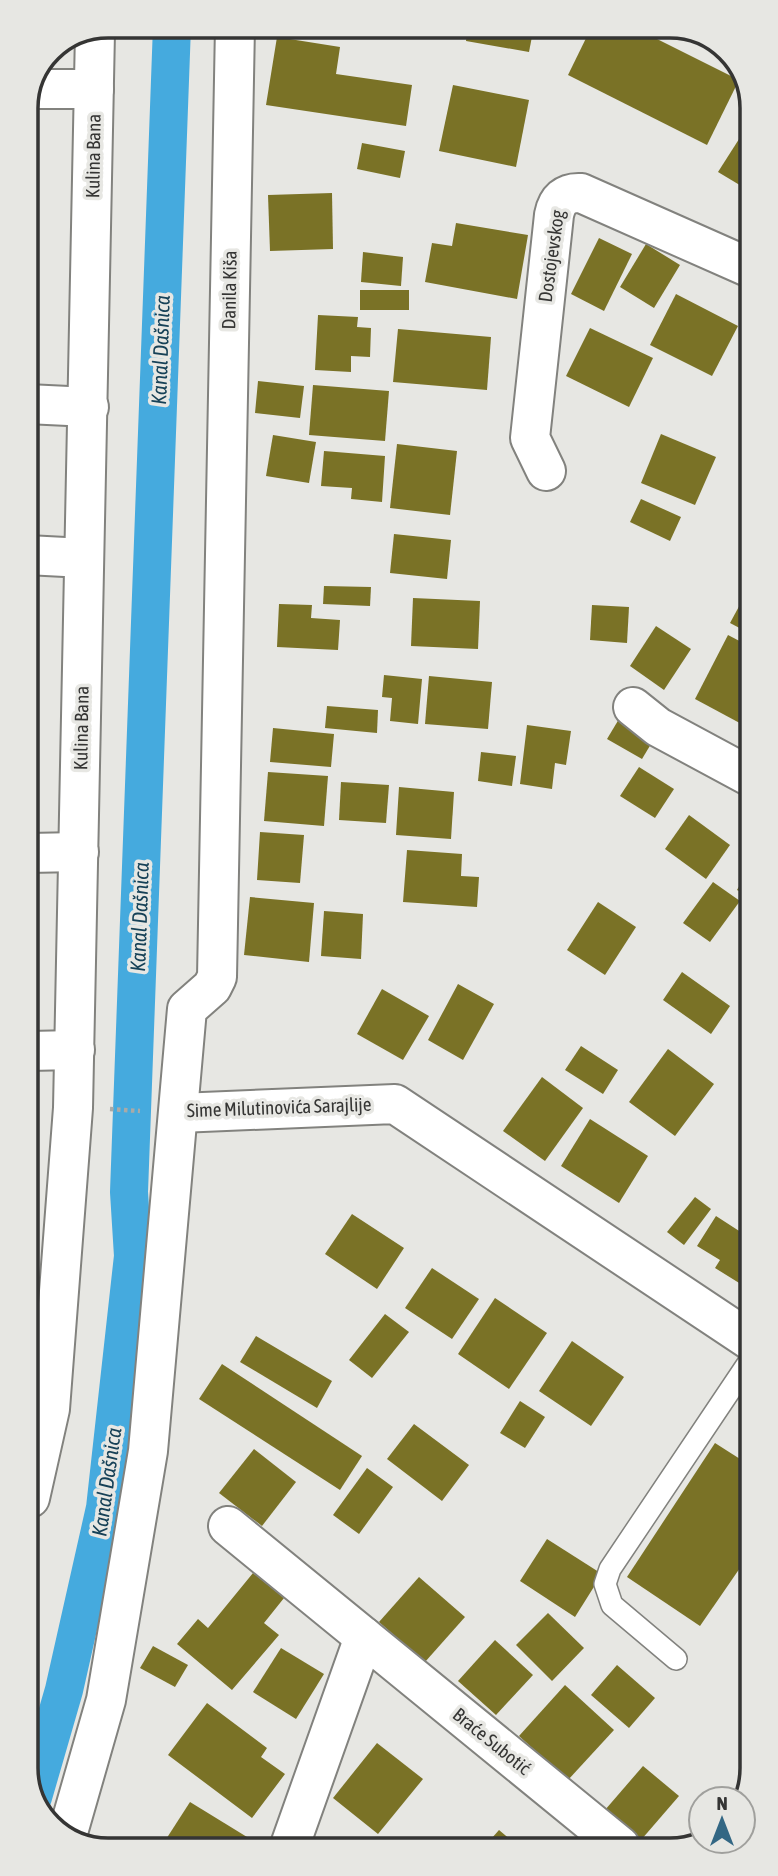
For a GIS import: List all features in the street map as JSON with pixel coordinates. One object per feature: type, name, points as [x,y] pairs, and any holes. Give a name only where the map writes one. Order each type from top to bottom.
[{"type":"street","name":"Danila Kiša","points":[[223,554],[235,38]]},
{"type":"street","name":"Kulina Bana","points":[[38,1462],[50,1409],[46,1253],[75,1050],[95,40]]},
{"type":"street","points":[[42,89],[94,89]]},
{"type":"street","name":"Dostojevskog","points":[[546,471],[530,438],[554,215],[556,205],[563,196],[581,193],[740,263]]},
{"type":"street","points":[[39,405],[89,407]]},
{"type":"street","name":"Sime Milutinovića Sarajlije","points":[[223,554],[217,977],[212,987],[187,1009],[162,1112],[395,1104],[740,1333]]},
{"type":"street","points":[[39,556],[84,558]]},
{"type":"street","points":[[633,706],[658,727],[740,771]]},
{"type":"street","points":[[39,853],[79,852]]},
{"type":"street","points":[[38,1051],[75,1050]]},
{"type":"street","points":[[70,1826],[106,1700],[148,1451],[162,1112]]},
{"type":"street","name":"Braće Subotić","points":[[228,1525],[610,1838]]},
{"type":"street","points":[[293,1837],[364,1637]]},
{"type":"lane","points":[[676,1659],[612,1605],[605,1584],[610,1569],[740,1375]]},
{"type":"path","points":[[106,1109],[162,1112]]},
{"type":"building","points":[[277,38],[340,47],[336,74],[412,85],[406,126],[266,105]]},
{"type":"building","points":[[466,39],[532,39],[529,52],[466,41]]},
{"type":"building","points":[[586,39],[657,39],[731,76],[736,86],[707,145],[568,75]]},
{"type":"building","points":[[453,85],[529,100],[516,167],[439,151]]},
{"type":"building","points":[[740,138],[740,185],[718,172]]},
{"type":"building","points":[[362,143],[405,151],[400,178],[357,169]]},
{"type":"building","points":[[332,193],[333,249],[270,251],[268,195]]},
{"type":"building","points":[[456,223],[528,235],[517,299],[425,282],[432,243],[452,246]]},
{"type":"building","points":[[599,238],[632,254],[604,311],[571,294]]},
{"type":"building","points":[[646,244],[680,265],[654,308],[620,287]]},
{"type":"building","points":[[363,252],[403,257],[401,286],[361,282]]},
{"type":"building","points":[[360,290],[409,290],[409,310],[360,310]]},
{"type":"building","points":[[676,294],[738,326],[712,376],[650,345]]},
{"type":"building","points":[[318,315],[358,317],[357,327],[371,328],[370,357],[351,356],[351,372],[315,370]]},
{"type":"building","points":[[590,328],[653,358],[629,407],[566,376]]},
{"type":"building","points":[[398,329],[491,337],[487,390],[393,382]]},
{"type":"building","points":[[258,381],[304,386],[300,418],[255,413]]},
{"type":"building","points":[[313,385],[389,391],[385,441],[309,435]]},
{"type":"building","points":[[661,434],[716,457],[695,505],[641,483]]},
{"type":"building","points":[[273,435],[316,442],[309,483],[266,476]]},
{"type":"building","points":[[397,444],[457,451],[450,515],[390,508]]},
{"type":"building","points":[[324,451],[385,456],[382,502],[351,499],[352,488],[321,486]]},
{"type":"building","points":[[641,499],[681,517],[670,541],[630,522]]},
{"type":"building","points":[[394,534],[451,540],[447,579],[390,573]]},
{"type":"building","points":[[324,586],[371,587],[370,606],[323,604]]},
{"type":"building","points":[[413,598],[480,601],[478,649],[411,646]]},
{"type":"building","points":[[279,604],[312,605],[311,618],[340,620],[338,650],[277,647]]},
{"type":"building","points":[[592,605],[629,607],[627,643],[590,640]]},
{"type":"building","points":[[740,605],[740,628],[730,623]]},
{"type":"building","points":[[656,626],[691,649],[664,690],[630,666]]},
{"type":"building","points":[[728,635],[740,641],[740,723],[695,699]]},
{"type":"building","points":[[384,675],[422,679],[418,724],[390,721],[392,698],[382,697]]},
{"type":"building","points":[[429,676],[492,682],[488,729],[425,724]]},
{"type":"building","points":[[327,706],[378,710],[377,733],[325,728]]},
{"type":"building","points":[[619,719],[654,739],[642,759],[607,739]]},
{"type":"building","points":[[527,725],[571,731],[566,765],[555,763],[552,789],[520,784]]},
{"type":"building","points":[[273,728],[334,734],[331,767],[270,762]]},
{"type":"building","points":[[481,752],[516,756],[512,786],[478,781]]},
{"type":"building","points":[[639,767],[674,789],[655,818],[620,796]]},
{"type":"building","points":[[268,772],[328,776],[324,826],[264,821]]},
{"type":"building","points":[[341,782],[389,785],[386,823],[339,820]]},
{"type":"building","points":[[399,787],[454,792],[451,839],[396,835]]},
{"type":"building","points":[[689,815],[730,845],[706,879],[665,849]]},
{"type":"building","points":[[260,832],[304,835],[300,883],[257,880]]},
{"type":"building","points":[[407,850],[462,854],[461,876],[479,877],[477,907],[403,902]]},
{"type":"building","points":[[713,882],[740,901],[710,942],[683,923]]},
{"type":"building","points":[[250,897],[314,903],[309,962],[244,955]]},
{"type":"building","points":[[598,902],[636,927],[605,975],[567,950]]},
{"type":"building","points":[[324,911],[363,914],[361,959],[321,956]]},
{"type":"building","points":[[682,972],[730,1006],[711,1034],[663,1000]]},
{"type":"building","points":[[458,984],[494,1004],[463,1060],[428,1040]]},
{"type":"building","points":[[382,989],[429,1016],[403,1060],[357,1034]]},
{"type":"building","points":[[581,1046],[618,1070],[603,1094],[565,1070]]},
{"type":"building","points":[[668,1049],[714,1084],[675,1136],[629,1102]]},
{"type":"building","points":[[542,1077],[583,1108],[545,1161],[503,1131]]},
{"type":"building","points":[[590,1119],[648,1156],[619,1203],[561,1166]]},
{"type":"building","points":[[695,1197],[711,1209],[684,1245],[667,1232]]},
{"type":"building","points":[[352,1214],[404,1248],[377,1289],[325,1254]]},
{"type":"building","points":[[716,1216],[740,1232],[740,1284],[715,1268],[720,1260],[697,1246]]},
{"type":"building","points":[[432,1268],[479,1299],[452,1339],[405,1308]]},
{"type":"building","points":[[495,1298],[547,1333],[509,1389],[458,1354]]},
{"type":"building","points":[[385,1314],[409,1332],[372,1378],[349,1360]]},
{"type":"building","points":[[256,1336],[332,1381],[317,1408],[240,1362]]},
{"type":"building","points":[[572,1341],[624,1377],[591,1426],[539,1391]]},
{"type":"building","points":[[222,1364],[362,1456],[340,1490],[199,1399]]},
{"type":"building","points":[[520,1401],[545,1417],[525,1448],[500,1433]]},
{"type":"building","points":[[414,1424],[469,1465],[442,1501],[387,1459]]},
{"type":"building","points":[[715,1443],[740,1459],[740,1568],[700,1626],[627,1577]]},
{"type":"building","points":[[254,1449],[296,1482],[262,1526],[219,1493]]},
{"type":"building","points":[[367,1468],[393,1487],[359,1534],[333,1515]]},
{"type":"building","points":[[547,1539],[602,1574],[575,1617],[520,1581]]},
{"type":"building","points":[[253,1573],[284,1598],[264,1623],[279,1635],[232,1690],[177,1644],[198,1619],[208,1628]]},
{"type":"building","points":[[419,1577],[465,1617],[425,1662],[379,1622]]},
{"type":"building","points":[[548,1613],[584,1648],[552,1681],[516,1645]]},
{"type":"building","points":[[495,1640],[533,1675],[496,1715],[458,1681]]},
{"type":"building","points":[[153,1646],[188,1665],[175,1687],[140,1668]]},
{"type":"building","points":[[281,1648],[324,1674],[296,1719],[253,1692]]},
{"type":"building","points":[[617,1665],[655,1698],[629,1728],[591,1695]]},
{"type":"building","points":[[565,1685],[614,1730],[568,1780],[519,1736]]},
{"type":"building","points":[[207,1703],[267,1748],[261,1757],[285,1774],[252,1818],[168,1755]]},
{"type":"building","points":[[377,1743],[423,1779],[378,1834],[333,1798]]},
{"type":"building","points":[[643,1766],[679,1796],[643,1838],[639,1838],[605,1810]]},
{"type":"building","points":[[190,1802],[247,1837],[167,1837]]},
{"type":"building","points":[[499,1830],[508,1838],[492,1838]]},
{"type":"waterway","name":"Kanal Dašnica","points":[[39,1776],[64,1690],[105,1508],[133,1256],[129,1192],[172,38]]}]
